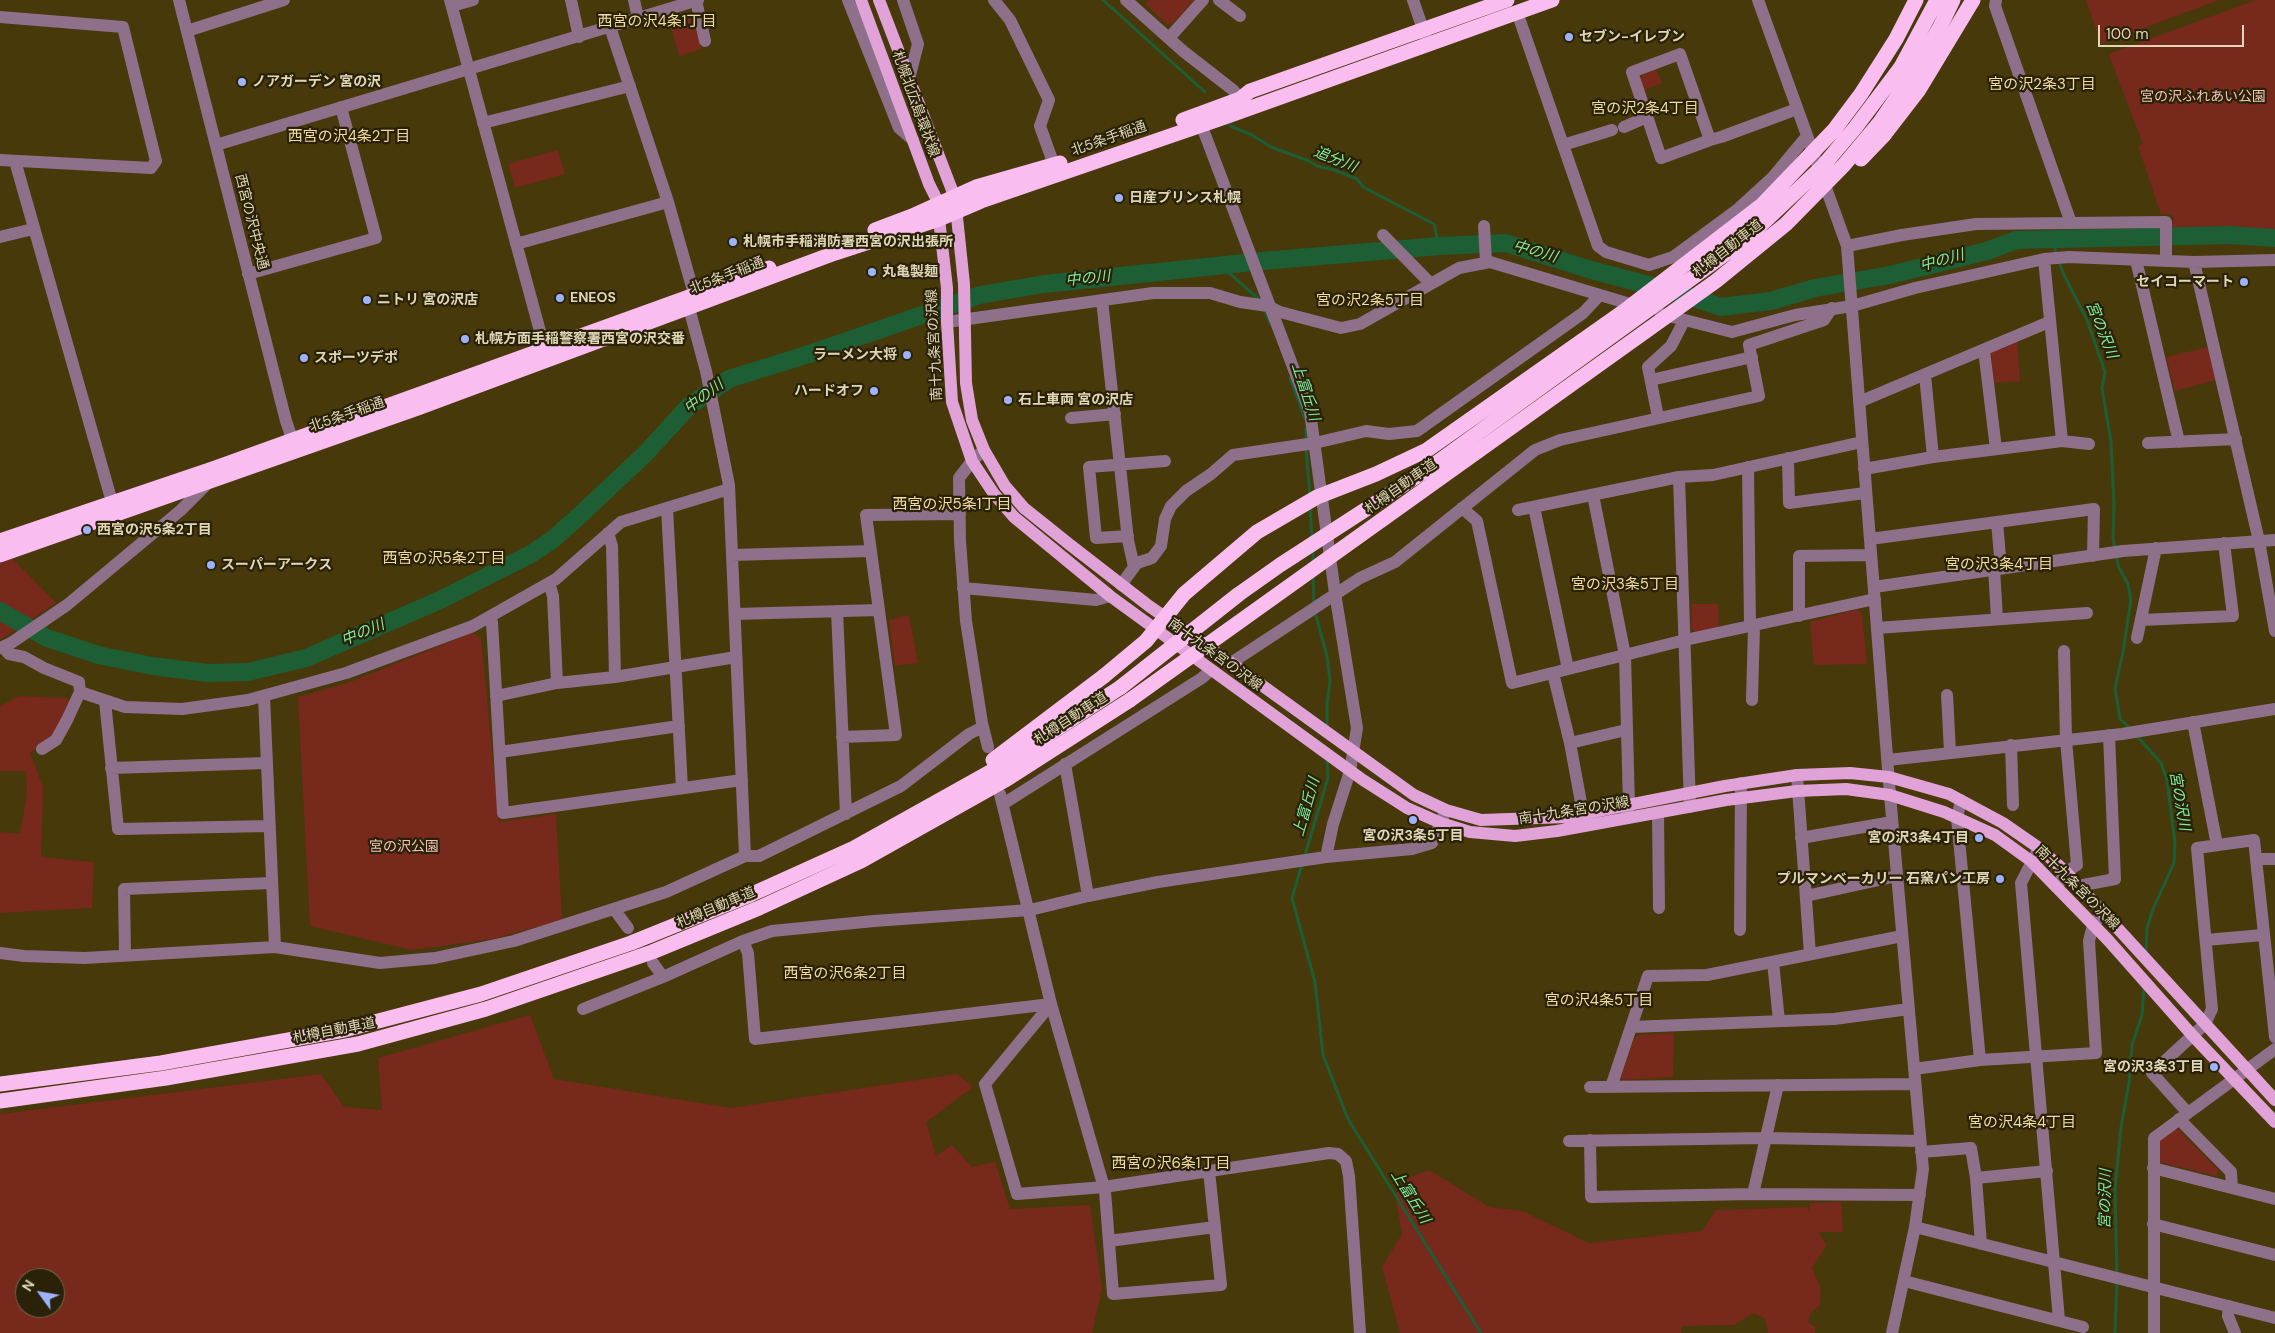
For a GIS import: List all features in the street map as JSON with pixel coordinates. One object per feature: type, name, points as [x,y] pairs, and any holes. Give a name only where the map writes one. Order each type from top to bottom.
[{"type":"highway","name":"北5条手稲通","points":[[1425,37],[1507,0]]},
{"type":"highway","name":"北5条手稲通","points":[[0,541],[112,502],[294,445],[547,355],[689,308],[956,205],[981,201],[1200,124],[1242,105],[1250,91],[1552,0]]},
{"type":"highway","points":[[923,811],[1104,676],[1146,641],[1184,594],[1257,532],[1317,497],[1376,474],[1427,450],[1623,312],[1762,205],[1834,130],[1861,94],[1896,39],[1916,0]]},
{"type":"highway","name":"札樽自動車道","points":[[0,1084],[160,1064],[344,1030],[481,994],[630,943],[750,895],[854,848],[923,811],[999,767],[1121,687],[1246,589],[1428,469],[1746,239],[1822,167],[1855,128],[1901,67],[1937,0]]},
{"type":"highway","name":"札樽自動車道","points":[[0,1101],[166,1078],[358,1044],[486,1009],[652,952],[759,908],[860,861],[1007,779],[1130,700],[1716,281],[1786,224],[1844,165],[1880,122],[1916,68],[1953,0]]},
{"type":"highway","points":[[1786,224],[1847,173],[1884,135],[1918,91],[1973,0]]},
{"type":"highway","name":"北5条手稲通","points":[[956,205],[976,187],[1054,165],[1242,105]]},
{"type":"highway","name":"北5条手稲通","points":[[547,355],[694,294],[912,216],[939,212]]},
{"type":"highway","name":"北5条手稲通","points":[[0,555],[211,480],[294,445]]},
{"type":"main road","name":"札幌北広島環状線","points":[[861,0],[939,212]]},
{"type":"main road","name":"札幌北広島環状線","points":[[879,0],[956,205]]},
{"type":"main road","name":"南十九条宮の沢線","points":[[956,205],[964,284],[966,383],[972,420],[984,450],[1005,486],[1024,508],[1148,606],[1231,662],[1414,795],[1446,810],[1481,820],[1567,817],[1584,820],[1626,818],[1798,790],[1846,789],[1890,795],[1944,812],[1995,836],[2031,860],[2094,925],[2193,1036],[2275,1122]]},
{"type":"main road","name":"南十九条宮の沢線","points":[[939,212],[947,288],[952,402],[972,461],[994,494],[1014,517],[1110,596],[1348,769],[1407,808],[1441,823],[1470,832],[1515,836],[1584,820],[1629,805],[1690,792],[1798,775],[1850,773],[1889,777],[1949,794],[2004,823],[2040,848],[2066,872],[2275,1100]]},
{"type":"street","name":"西宮の沢中央通","points":[[179,0],[248,274],[294,445]]},
{"type":"street","points":[[186,31],[284,0]]},
{"type":"street","points":[[473,0],[451,3],[547,355]]},
{"type":"street","points":[[571,0],[580,37]]},
{"type":"street","points":[[634,0],[638,18]]},
{"type":"street","points":[[216,145],[468,71],[697,0],[705,41]]},
{"type":"street","points":[[848,0],[899,128],[913,140]]},
{"type":"street","points":[[903,0],[918,44],[909,79]]},
{"type":"street","points":[[994,0],[1010,20],[1049,100],[1040,126],[1054,165]]},
{"type":"street","points":[[1126,0],[1233,90],[1242,105]]},
{"type":"street","points":[[1169,38],[1203,0]]},
{"type":"street","points":[[1219,0],[1240,16]]},
{"type":"street","points":[[1413,0],[1425,37]]},
{"type":"street","points":[[1758,0],[1847,246],[1892,822],[1923,1169],[1915,1227],[1892,1333]]},
{"type":"street","points":[[1996,0],[1995,6],[2071,223]]},
{"type":"street","points":[[1517,12],[1598,246],[1606,252],[1649,265],[1673,256],[1738,209],[1772,178],[1806,136]]},
{"type":"street","points":[[0,17],[123,26],[156,161],[152,168],[0,160]]},
{"type":"street","points":[[610,27],[668,202],[694,294]]},
{"type":"street","points":[[1710,140],[1680,54],[1632,72],[1662,158],[1797,109]]},
{"type":"street","points":[[483,123],[630,86]]},
{"type":"street","points":[[248,274],[376,238],[341,107]]},
{"type":"street","points":[[1563,146],[1618,129],[1648,117]]},
{"type":"street","points":[[1200,124],[1310,412],[1335,593],[1358,728],[1326,857]]},
{"type":"street","points":[[15,161],[112,502]]},
{"type":"street","points":[[516,244],[668,202]]},
{"type":"street","points":[[1847,246],[1902,234],[1976,224],[2166,222],[2166,256]]},
{"type":"street","points":[[1484,226],[1486,262]]},
{"type":"street","points":[[0,237],[33,229]]},
{"type":"street","points":[[1383,235],[1431,284]]},
{"type":"street","points":[[947,322],[1153,292],[1210,293],[1240,302],[1268,306],[1280,312],[1341,328],[1360,324],[1459,268],[1490,262],[1684,321],[1732,332],[1832,308],[1850,300],[1915,288],[2045,259],[2069,257],[2136,260],[2166,256],[2194,262],[2275,260]]},
{"type":"street","points":[[2045,259],[2049,322],[2062,441]]},
{"type":"street","points":[[2136,260],[2179,442]]},
{"type":"street","points":[[2194,262],[2259,541],[2275,631]]},
{"type":"street","points":[[1121,585],[1137,563],[1152,558],[1161,546],[1165,519],[1171,506],[1186,491],[1234,455],[1315,443],[1366,431],[1389,434],[1417,431],[1584,313],[1600,295]]},
{"type":"street","points":[[1102,300],[1128,536],[1134,567]]},
{"type":"street","points":[[689,308],[713,402],[729,489],[745,856]]},
{"type":"street","points":[[1231,662],[1335,593],[1360,578],[1395,562],[1535,450],[1560,440],[1759,396],[1749,345],[1824,320],[1832,308]]},
{"type":"street","points":[[1658,417],[1648,368],[1672,346],[1684,321]]},
{"type":"street","points":[[1859,402],[2049,322]]},
{"type":"street","points":[[1984,350],[1996,449]]},
{"type":"street","points":[[1651,380],[1752,357]]},
{"type":"street","points":[[1925,375],[1933,457]]},
{"type":"street","points":[[1070,418],[1114,414]]},
{"type":"street","points":[[2148,443],[2236,439]]},
{"type":"street","points":[[1864,469],[1933,457],[2062,441],[2090,444]]},
{"type":"street","points":[[1518,510],[1679,477],[1712,475],[1862,442]]},
{"type":"street","points":[[984,450],[972,461],[959,478],[966,621],[988,748]]},
{"type":"street","points":[[1788,458],[1789,503],[1866,494]]},
{"type":"street","points":[[1128,536],[1096,538],[1089,466],[1165,461]]},
{"type":"street","points":[[1748,466],[1752,700]]},
{"type":"street","points":[[1679,477],[1690,807]]},
{"type":"street","points":[[42,749],[56,740],[80,692],[79,682],[44,668],[24,657],[9,654],[5,646],[67,604],[181,510],[211,480]]},
{"type":"street","points":[[80,692],[125,707],[182,709],[248,700],[346,673],[473,626],[488,618],[549,583],[620,522],[729,489]]},
{"type":"street","points":[[1593,495],[1625,655],[1629,805],[1626,818]]},
{"type":"street","points":[[1534,507],[1568,669]]},
{"type":"street","points":[[666,508],[682,788]]},
{"type":"street","points":[[1462,508],[1477,521],[1512,683],[1685,640],[1799,616],[1874,593],[1998,569],[2123,551],[2275,540]]},
{"type":"street","points":[[1870,539],[2094,509],[2098,555]]},
{"type":"street","points":[[842,737],[896,736],[866,515],[960,514]]},
{"type":"street","points":[[1997,618],[1998,522]]},
{"type":"street","points":[[608,533],[612,546],[615,677]]},
{"type":"street","points":[[2141,620],[2233,616],[2224,543]]},
{"type":"street","points":[[2138,638],[2156,548]]},
{"type":"street","points":[[732,555],[871,552]]},
{"type":"street","points":[[1799,616],[1800,556],[1871,555]]},
{"type":"street","points":[[549,583],[553,596],[558,683]]},
{"type":"street","points":[[963,588],[1096,600],[1110,596]]},
{"type":"street","points":[[735,614],[879,610]]},
{"type":"street","points":[[837,611],[846,814]]},
{"type":"street","points":[[1877,628],[2087,613]]},
{"type":"street","points":[[488,618],[492,622],[503,813],[742,780]]},
{"type":"street","points":[[2057,886],[2066,872],[2077,865],[2066,740],[2064,651]]},
{"type":"street","points":[[496,696],[558,683],[615,677],[736,657]]},
{"type":"street","points":[[1209,1171],[1221,1285],[1113,1294],[1104,1187],[1051,1004],[1030,910],[1001,799],[1066,764],[1202,678],[1210,670]]},
{"type":"street","points":[[1553,673],[1570,743],[1584,820]]},
{"type":"street","points":[[1947,695],[1950,752]]},
{"type":"street","points":[[264,696],[274,947]]},
{"type":"street","points":[[105,701],[118,829],[270,826]]},
{"type":"street","points":[[1888,760],[2146,730],[2275,709]]},
{"type":"street","points":[[2193,722],[2217,845]]},
{"type":"street","points":[[500,752],[679,726]]},
{"type":"street","points":[[0,953],[78,958],[274,947],[380,963],[435,958],[514,941],[666,892],[745,856],[760,856],[901,786],[969,734],[983,727]]},
{"type":"street","points":[[1570,743],[1626,730]]},
{"type":"street","points":[[2078,886],[2115,879],[2115,734]]},
{"type":"street","points":[[2011,745],[2013,805]]},
{"type":"street","points":[[111,768],[267,763]]},
{"type":"street","points":[[1066,764],[1088,896]]},
{"type":"street","points":[[1798,775],[1810,954]]},
{"type":"street","points":[[1740,930],[1741,783]]},
{"type":"street","points":[[1961,800],[1957,818],[1980,1060]]},
{"type":"street","points":[[584,1009],[663,977],[743,941],[772,931],[874,921],[1030,910],[1158,882],[1326,857],[1412,849],[1432,843],[1446,810]]},
{"type":"street","points":[[1658,813],[1660,908]]},
{"type":"street","points":[[1801,838],[1892,822]]},
{"type":"street","points":[[2232,1188],[2231,1172],[2184,1116],[2152,1073],[2205,1024],[2212,1009],[2196,848],[2254,840],[2275,1037]]},
{"type":"street","points":[[2040,848],[2031,860],[2021,882],[2038,1057],[2054,1262],[2063,1325]]},
{"type":"street","points":[[2256,858],[2275,859]]},
{"type":"street","points":[[1806,896],[1897,876]]},
{"type":"street","points":[[125,955],[124,889],[272,883]]},
{"type":"street","points":[[614,909],[628,928]]},
{"type":"street","points":[[1914,1069],[1980,1060],[2096,1053],[2089,941],[2094,925],[2103,914]]},
{"type":"street","points":[[2206,940],[2263,935]]},
{"type":"street","points":[[1611,1087],[1648,976],[1707,975],[1902,936]]},
{"type":"street","points":[[743,941],[748,953],[755,1039],[1051,1004]]},
{"type":"street","points":[[1773,962],[1778,1022]]},
{"type":"street","points":[[653,963],[663,977]]},
{"type":"street","points":[[1051,1004],[984,1084],[1017,1194],[1104,1187],[1329,1153],[1338,1154],[1346,1161],[1349,1176],[1360,1333]]},
{"type":"street","points":[[1631,1027],[1834,1019],[1909,1009]]},
{"type":"street","points":[[2154,1333],[2154,1138],[2275,1049]]},
{"type":"street","points":[[1590,1087],[1915,1084]]},
{"type":"street","points":[[1752,1194],[1778,1085]]},
{"type":"street","points":[[1569,1141],[1766,1138],[1971,1148],[1976,1178],[1981,1244]]},
{"type":"street","points":[[1590,1140],[1591,1197],[1752,1194],[1920,1195]]},
{"type":"street","points":[[2153,1168],[2275,1199]]},
{"type":"street","points":[[1976,1178],[2047,1170]]},
{"type":"street","points":[[2153,1224],[2275,1255]]},
{"type":"street","points":[[1109,1241],[1215,1227]]},
{"type":"street","points":[[1915,1227],[2275,1318]]},
{"type":"street","points":[[1904,1281],[2063,1325],[2083,1327]]},
{"type":"street","points":[[2229,1306],[2228,1316],[2235,1333]]},
{"type":"green space","points":[[1149,0],[1194,0],[1172,24],[1167,24],[1145,4]]},
{"type":"green space","points":[[2086,0],[2219,0],[2101,44]]},
{"type":"green space","name":"宮の沢ふれあい公園","points":[[2256,0],[2275,0],[2275,229],[2216,230],[2170,227],[2174,218],[2171,214],[2161,214],[2138,146],[2143,144],[2109,55]]},
{"type":"green space","points":[[689,12],[693,15],[701,49],[679,56],[669,19]]},
{"type":"green space","points":[[1656,70],[1662,83],[1644,90],[1640,80],[1642,75]]},
{"type":"green space","points":[[558,150],[565,174],[515,188],[508,164]]},
{"type":"green space","points":[[2017,340],[2020,381],[1994,383],[1991,351]]},
{"type":"green space","points":[[2208,347],[2216,380],[2175,391],[2166,357]]},
{"type":"green space","points":[[0,549],[15,561],[56,603],[0,640]]},
{"type":"green space","points":[[1692,604],[1718,604],[1719,629],[1695,632],[1691,628]]},
{"type":"green space","points":[[1858,609],[1862,614],[1867,664],[1814,665],[1810,622]]},
{"type":"green space","points":[[909,615],[918,663],[895,666],[889,620]]},
{"type":"green space","name":"宮の沢公園","points":[[472,633],[481,638],[499,822],[556,814],[562,920],[492,939],[412,950],[310,926],[298,697],[350,682]]},
{"type":"green space","points":[[19,696],[67,698],[71,703],[51,739],[30,753],[43,787],[41,857],[94,862],[92,908],[0,913],[0,832],[20,834],[27,794],[26,771],[0,771],[0,706]]},
{"type":"green space","points":[[530,1015],[554,1079],[731,1108],[957,1074],[973,1087],[926,1122],[936,1156],[952,1145],[972,1167],[995,1162],[1010,1209],[1090,1205],[1102,1288],[1092,1333],[0,1333],[0,1114],[321,1074],[344,1107],[382,1110],[378,1058]]},
{"type":"green space","points":[[1674,1033],[1673,1077],[1623,1080],[1621,1077],[1634,1038],[1638,1035]]},
{"type":"green space","points":[[2176,1127],[2219,1171],[2216,1176],[2159,1162],[2160,1141]]},
{"type":"green space","points":[[1429,1170],[1489,1207],[1522,1211],[1589,1243],[1702,1231],[1716,1210],[1807,1207],[1809,1211],[1810,1203],[1841,1202],[1843,1232],[1818,1232],[1827,1245],[1812,1268],[1821,1289],[1820,1305],[1810,1314],[1808,1322],[1815,1327],[1815,1333],[1768,1333],[1765,1319],[1754,1313],[1734,1325],[1682,1326],[1681,1333],[1400,1333],[1382,1267],[1402,1234],[1395,1194],[1408,1178]]},
{"type":"waterway","name":"追分川","points":[[1103,0],[1205,92]]},
{"type":"waterway","name":"追分川","points":[[1230,126],[1252,135],[1271,147],[1309,161],[1317,166],[1357,179],[1363,187],[1434,224],[1439,246]]},
{"type":"waterway","name":"中の川","points":[[0,611],[47,638],[98,655],[152,666],[208,673],[248,672],[306,658],[438,601],[531,554],[552,540],[579,516],[645,454],[689,406],[729,379],[812,353],[980,295],[1044,284],[1263,261],[1439,246],[1506,243],[1591,270],[1679,293],[1721,307],[1771,301],[1815,288],[1890,275],[1987,251],[2016,240],[2230,235],[2275,238]]},
{"type":"waterway","name":"宮の沢川","points":[[2051,238],[2057,255]]},
{"type":"waterway","name":"宮の沢川","points":[[2059,261],[2063,273],[2087,320],[2105,372],[2102,388],[2111,442],[2114,504],[2113,538],[2115,549]]},
{"type":"waterway","name":"上富丘川","points":[[1221,266],[1260,300]]},
{"type":"waterway","name":"上富丘川","points":[[1264,308],[1270,323]]},
{"type":"waterway","name":"上富丘川","points":[[1290,378],[1305,419]]},
{"type":"waterway","name":"上富丘川","points":[[1306,428],[1306,441]]},
{"type":"waterway","name":"上富丘川","points":[[1306,448],[1310,496]]},
{"type":"waterway","name":"上富丘川","points":[[1310,505],[1312,539]]},
{"type":"waterway","name":"上富丘川","points":[[1313,550],[1313,564]]},
{"type":"waterway","name":"宮の沢川","points":[[2116,555],[2119,568],[2128,584],[2131,600],[2115,688],[2120,719],[2131,729]]},
{"type":"waterway","name":"上富丘川","points":[[1313,575],[1314,604]]},
{"type":"waterway","name":"上富丘川","points":[[1315,612],[1327,656],[1330,681],[1327,727]]},
{"type":"waterway","name":"宮の沢川","points":[[2137,736],[2161,763],[2167,780],[2175,843],[2174,863],[2153,909],[2147,928],[2146,953]]},
{"type":"waterway","name":"上富丘川","points":[[1304,858],[1328,778],[1327,758]]},
{"type":"waterway","name":"上富丘川","points":[[1302,864],[1292,898],[1315,982],[1323,1055],[1348,1119],[1481,1333]]},
{"type":"waterway","name":"宮の沢川","points":[[2117,1275],[2115,1189],[2132,1045],[2142,1015],[2144,987]]},
{"type":"waterway","name":"宮の沢川","points":[[2115,1333],[2117,1281]]},
{"type":"place","name":"セブン-イレブン","points":[[1569,37]]},
{"type":"place","name":"ノアガーデン 宮の沢","points":[[242,82]]},
{"type":"place","name":"日産プリンス札幌","points":[[1119,198]]},
{"type":"place","name":"札幌市手稲消防署西宮の沢出張所","points":[[733,242]]},
{"type":"place","name":"丸亀製麺","points":[[872,272]]},
{"type":"place","name":"セイコーマート","points":[[2244,282]]},
{"type":"place","name":"ENEOS","points":[[560,298]]},
{"type":"place","name":"ニトリ 宮の沢店","points":[[367,300]]},
{"type":"place","name":"札幌方面手稲警察署西宮の沢交番","points":[[465,339]]},
{"type":"place","name":"ラーメン大将","points":[[907,355]]},
{"type":"place","name":"スポーツデポ","points":[[304,358]]},
{"type":"place","name":"ハードオフ","points":[[874,391]]},
{"type":"place","name":"石上車両 宮の沢店","points":[[1008,400]]},
{"type":"place","name":"西宮の沢5条2丁目","points":[[87,530]]},
{"type":"place","name":"スーパーアークス","points":[[211,565]]},
{"type":"place","name":"宮の沢3条5丁目","points":[[1413,820]]},
{"type":"place","name":"宮の沢3条4丁目","points":[[1979,838]]},
{"type":"place","name":"プルマンベーカリー 石窯パン工房","points":[[2000,879]]},
{"type":"place","name":"宮の沢3条3丁目","points":[[2214,1067]]},
{"type":"district","name":"西宮の沢4条1丁目","points":[[657,22]]},
{"type":"district","name":"宮の沢2条3丁目","points":[[2042,85]]},
{"type":"district","name":"宮の沢2条4丁目","points":[[1645,109]]},
{"type":"district","name":"西宮の沢4条2丁目","points":[[349,137]]},
{"type":"district","name":"宮の沢2条5丁目","points":[[1370,301]]},
{"type":"district","name":"西宮の沢5条1丁目","points":[[952,505]]},
{"type":"district","name":"西宮の沢5条2丁目","points":[[444,559]]},
{"type":"district","name":"宮の沢3条4丁目","points":[[1999,565]]},
{"type":"district","name":"宮の沢3条5丁目","points":[[1625,585]]},
{"type":"district","name":"西宮の沢6条2丁目","points":[[845,974]]},
{"type":"district","name":"宮の沢4条5丁目","points":[[1599,1001]]},
{"type":"district","name":"宮の沢4条4丁目","points":[[2022,1123]]},
{"type":"district","name":"西宮の沢6条1丁目","points":[[1171,1164]]}]
